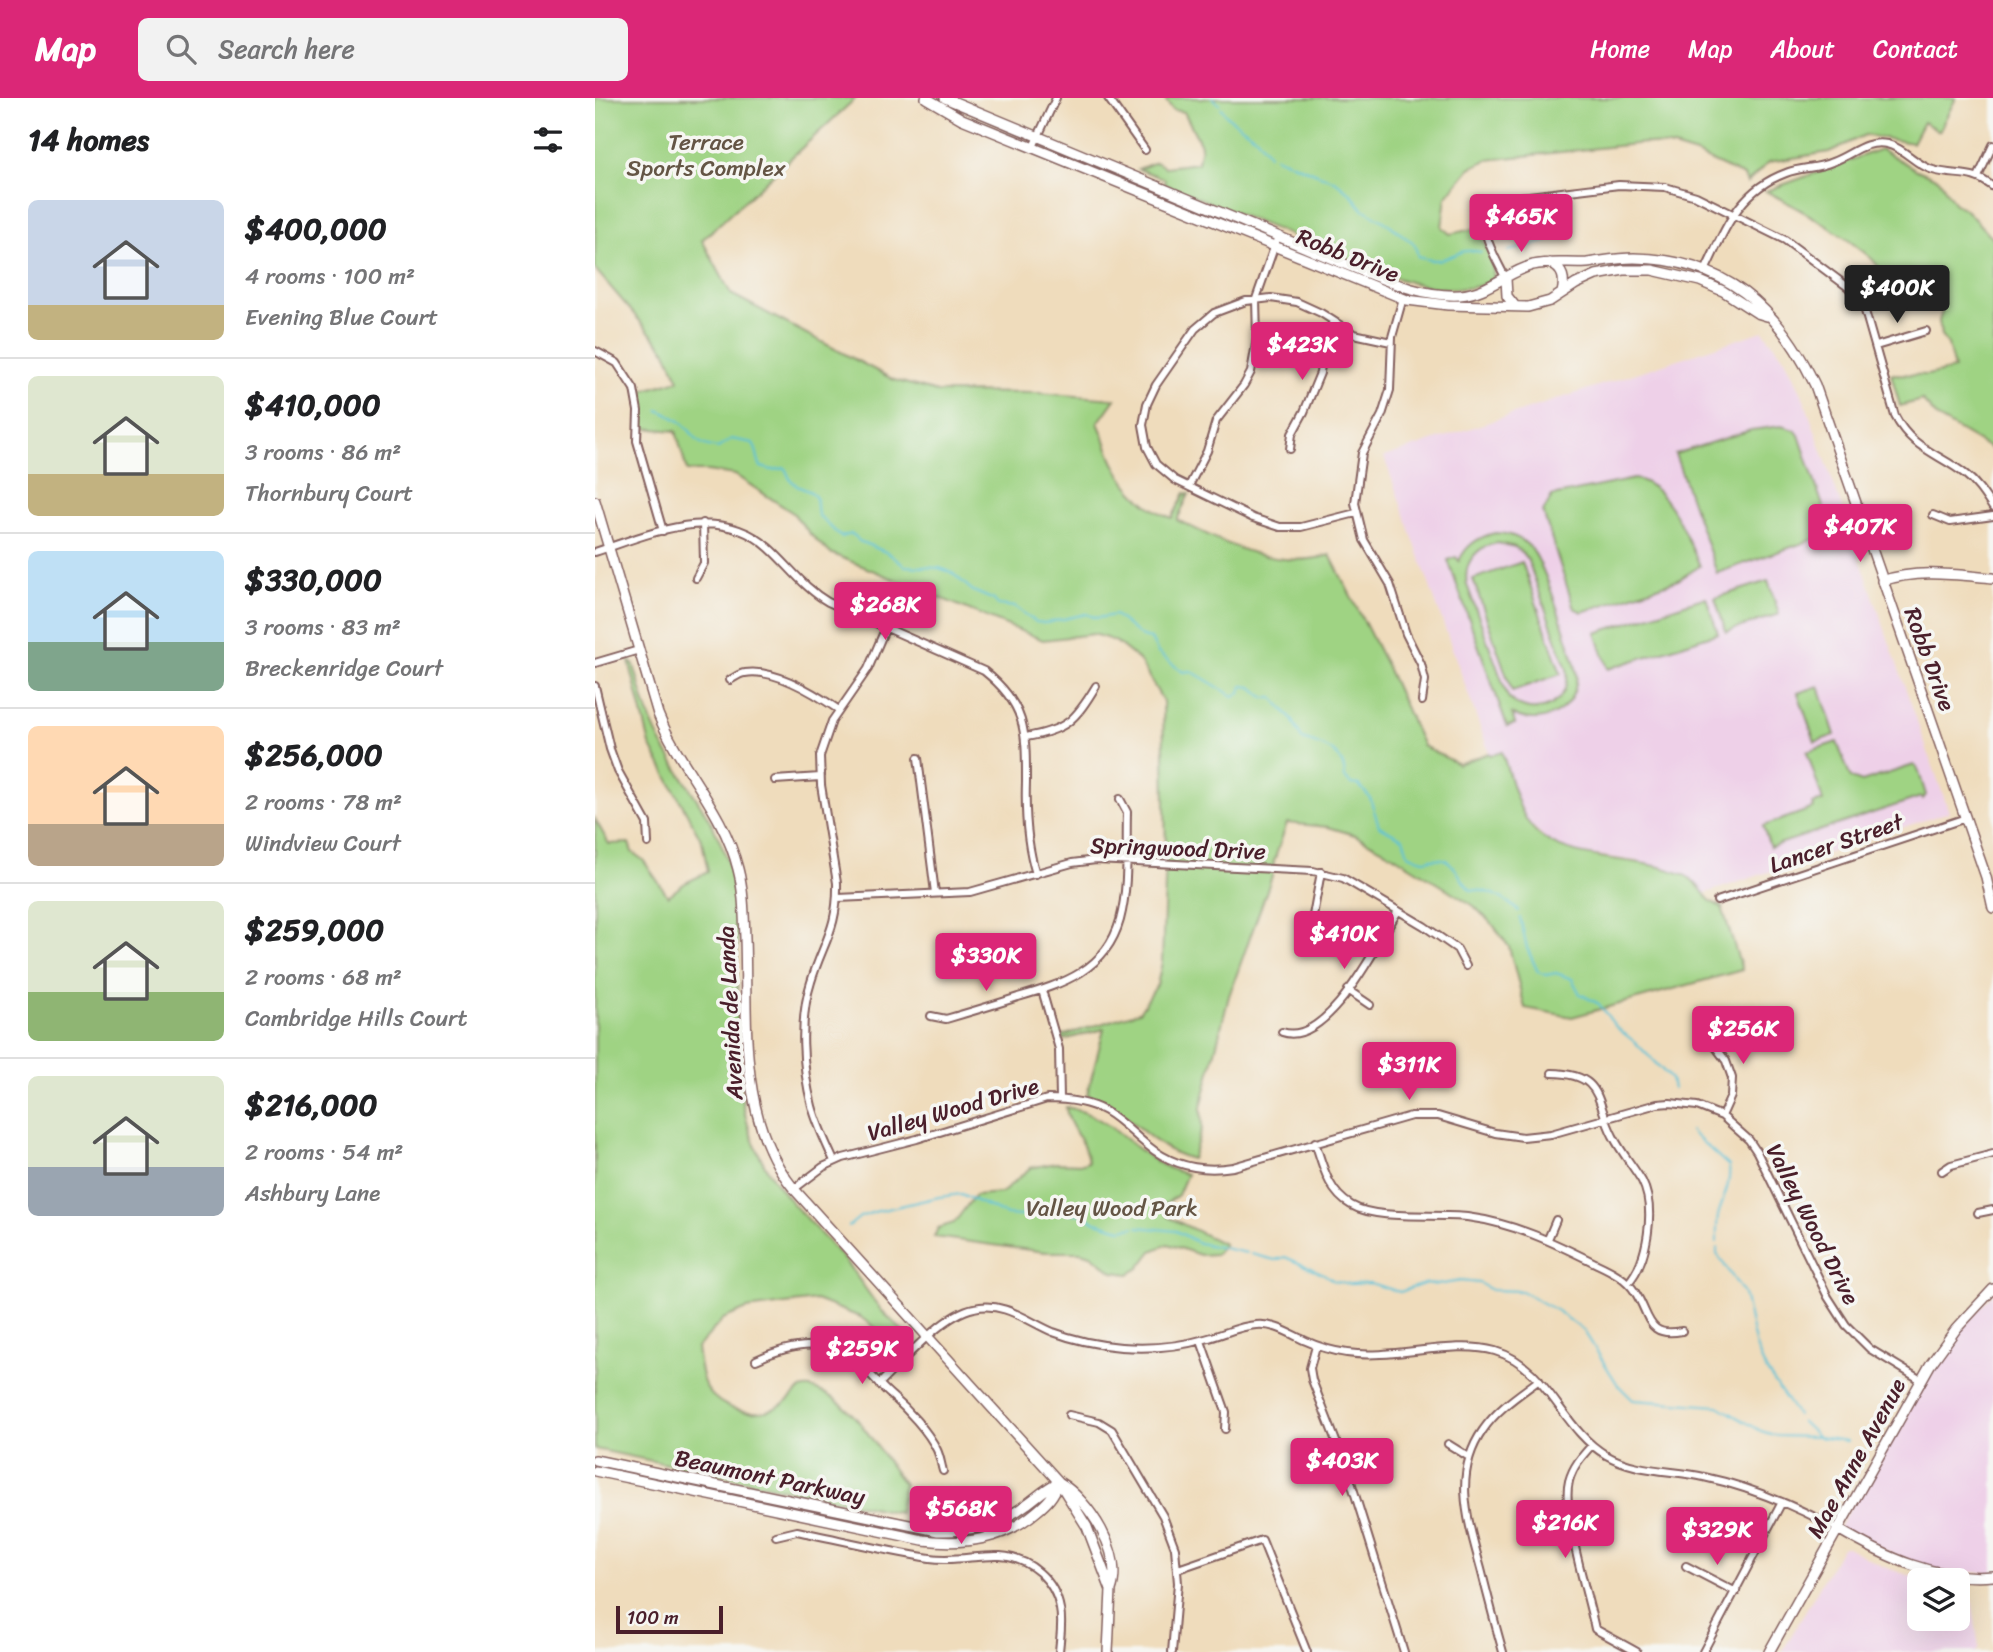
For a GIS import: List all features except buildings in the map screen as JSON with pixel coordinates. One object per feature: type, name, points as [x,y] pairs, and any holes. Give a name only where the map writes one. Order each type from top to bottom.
[{"type":"street","name":"Robb Drive","points":[[926,98],[961,119],[1033,147],[1276,241],[1425,292],[1471,293],[1527,267],[1550,263],[1636,258],[1678,263],[1705,271],[1753,298],[1797,352],[1815,385],[1966,818],[1986,877],[1993,908]]},
{"type":"street","name":"Robb Drive","points":[[945,98],[1403,298],[1448,305],[1528,307],[1540,304],[1596,275],[1624,270],[1665,271],[1723,291],[1757,313],[1767,316]]},
{"type":"street","points":[[1033,147],[1056,98]]},
{"type":"street","points":[[1108,98],[1145,150]]},
{"type":"street","points":[[1700,281],[1733,214],[1752,192],[1784,173],[1828,164],[1867,144],[1894,146],[1933,170],[1967,173],[1993,187]]},
{"type":"street","points":[[1978,177],[1993,145]]},
{"type":"street","points":[[1515,306],[1506,294],[1506,279],[1486,234],[1484,221],[1488,205],[1500,198],[1619,185],[1649,185],[1681,191],[1785,240],[1848,287],[1863,304],[1895,416],[1906,434],[1922,448],[1964,472],[1993,508]]},
{"type":"street","points":[[1189,486],[1207,451],[1216,421],[1251,372],[1257,338],[1256,299],[1276,241]]},
{"type":"street","points":[[1550,263],[1563,275],[1562,293]]},
{"type":"street","points":[[1403,298],[1391,342],[1390,390],[1382,415],[1362,453],[1356,489],[1356,513],[1364,540],[1390,584],[1405,634],[1421,664],[1425,680],[1422,701]]},
{"type":"street","points":[[1356,513],[1301,527],[1280,527],[1252,518],[1166,474],[1156,464],[1145,441],[1145,414],[1156,385],[1195,329],[1226,307],[1256,299],[1297,302],[1354,334],[1391,342]]},
{"type":"street","points":[[1290,449],[1292,434],[1320,373],[1324,339],[1333,321]]},
{"type":"street","points":[[1876,345],[1926,331]]},
{"type":"street","points":[[595,351],[617,363],[634,389],[638,411],[637,440],[663,531]]},
{"type":"street","name":"Avenida de Landa","points":[[595,501],[665,732],[717,814],[738,868],[744,911],[753,1099],[764,1138],[794,1189],[1059,1482],[1079,1496],[1105,1538],[1115,1575],[1111,1590],[1108,1652]]},
{"type":"street","points":[[1933,515],[1950,522],[1993,516]]},
{"type":"street","points":[[696,578],[704,563],[703,523]]},
{"type":"street","points":[[595,552],[663,531],[703,523],[731,527],[766,545],[817,595],[970,663],[994,679],[1019,712],[1026,737],[1025,783],[1029,839],[1036,874]]},
{"type":"street","points":[[1882,581],[1902,575],[1923,574],[1993,578]]},
{"type":"street","points":[[834,1161],[811,1104],[804,1038],[810,985],[833,929],[838,898],[838,883],[820,777],[823,744],[839,710],[868,669],[886,627]]},
{"type":"street","points":[[595,663],[639,650]]},
{"type":"street","points":[[730,680],[744,673],[778,677],[807,689],[839,710]]},
{"type":"street","points":[[595,686],[610,749],[618,771],[647,823],[648,843]]},
{"type":"street","points":[[1026,737],[1048,733],[1067,724],[1081,710],[1096,686]]},
{"type":"street","points":[[918,758],[935,893]]},
{"type":"street","points":[[775,780],[820,777]]},
{"type":"street","points":[[931,1016],[946,1019],[1061,985],[1094,964],[1109,944],[1120,921],[1123,907],[1127,812],[1120,799]]},
{"type":"street","name":"Lancer Street","points":[[1717,901],[1966,818]]},
{"type":"street","name":"Springwood Drive","points":[[838,898],[985,890],[1084,861],[1321,872],[1351,882],[1449,942],[1463,957],[1466,966]]},
{"type":"street","points":[[1310,932],[1321,872]]},
{"type":"street","points":[[1282,1032],[1298,1034],[1327,1016],[1348,990],[1398,911]]},
{"type":"street","points":[[1042,990],[1059,1049],[1060,1099]]},
{"type":"street","points":[[1348,990],[1370,1005]]},
{"type":"street","points":[[1703,1016],[1706,1034],[1727,1061],[1732,1078],[1731,1096],[1722,1116]]},
{"type":"street","points":[[1552,1073],[1569,1074],[1592,1087],[1601,1099],[1611,1133],[1642,1182],[1648,1202],[1645,1252],[1638,1271],[1628,1283]]},
{"type":"street","name":"Valley Wood Drive","points":[[794,1189],[834,1161],[986,1119],[1035,1101],[1060,1099],[1081,1102],[1106,1112],[1160,1155],[1196,1168],[1233,1167],[1411,1116],[1438,1116],[1495,1133],[1523,1137],[1551,1134],[1645,1107],[1670,1103],[1697,1106],[1722,1116],[1741,1131],[1757,1152],[1828,1297],[1846,1325],[1870,1349],[1921,1380]]},
{"type":"street","points":[[1315,1142],[1330,1186],[1343,1200],[1359,1209],[1378,1213],[1469,1217],[1512,1226],[1548,1239],[1612,1271],[1628,1283],[1654,1326],[1667,1334],[1682,1331]]},
{"type":"street","points":[[1942,1171],[1951,1165],[1993,1154]]},
{"type":"street","points":[[1978,1213],[1993,1210]]},
{"type":"street","points":[[1548,1239],[1556,1220]]},
{"type":"street","name":"Mae Anne Avenue","points":[[1769,1652],[1921,1380],[1946,1341],[1992,1292]]},
{"type":"street","points":[[879,1384],[956,1314],[986,1306],[1005,1309],[1053,1332],[1098,1344],[1156,1348],[1201,1341],[1247,1326],[1266,1325],[1316,1346],[1364,1355],[1482,1348],[1494,1350],[1517,1360],[1539,1380],[1592,1445],[1626,1464],[1707,1477],[1782,1502],[1908,1564],[1961,1576],[1993,1576]]},
{"type":"street","points":[[1201,1341],[1226,1412],[1225,1429]]},
{"type":"street","points":[[756,1360],[781,1349],[814,1344],[830,1348],[860,1364],[907,1409],[937,1449],[943,1471]]},
{"type":"street","points":[[1316,1346],[1310,1368],[1312,1380],[1353,1487],[1404,1652]]},
{"type":"street","points":[[1503,1652],[1465,1511],[1464,1483],[1469,1457],[1489,1421],[1539,1380]]},
{"type":"street","points":[[1069,1415],[1099,1422],[1117,1435],[1163,1516],[1173,1541],[1178,1569],[1172,1652]]},
{"type":"street","points":[[1448,1444],[1469,1457]]},
{"type":"street","points":[[1592,1445],[1579,1459],[1569,1479],[1568,1510],[1595,1629],[1637,1652]]},
{"type":"street","name":"Beaumont Parkway","points":[[595,1460],[938,1531],[973,1529],[1002,1520],[1059,1482]]},
{"type":"street","name":"Beaumont Parkway","points":[[595,1471],[923,1540],[957,1543],[990,1538],[1019,1524],[1050,1500],[1059,1482]]},
{"type":"street","points":[[1703,1652],[1782,1502]]},
{"type":"street","points":[[776,1536],[797,1531],[931,1558],[1001,1556],[1022,1561],[1047,1580],[1058,1599],[1062,1621],[1059,1652]]},
{"type":"street","points":[[1178,1569],[1262,1540],[1307,1652]]},
{"type":"street","points":[[1686,1566],[1736,1592]]},
{"type":"shaded area","points":[[1763,331],[1785,359],[1801,391],[1949,812],[1703,894],[1696,884],[1638,861],[1568,851],[1554,846],[1529,823],[1490,755],[1384,457]]},
{"type":"shaded area","points":[[1993,1293],[1993,1573],[1970,1572],[1970,1568],[1925,1568],[1838,1529],[1930,1365]]},
{"type":"shaded area","points":[[1842,1547],[1907,1575],[1907,1631],[1970,1631],[1970,1586],[1979,1648],[1976,1652],[1782,1652]]},
{"type":"green space","name":"Terrace Sports Complex","points":[[595,98],[856,98],[702,240],[731,294],[894,380],[937,392],[1039,393],[1115,399],[1098,423],[1115,465],[1139,498],[1172,518],[1185,493],[1189,494],[1177,520],[1251,552],[1290,560],[1330,555],[1385,663],[1423,746],[1458,764],[1489,753],[1502,752],[1524,815],[1540,835],[1555,845],[1591,856],[1675,871],[1689,878],[1709,899],[1722,907],[1742,970],[1572,1017],[1525,1008],[1509,947],[1493,925],[1474,906],[1386,851],[1355,835],[1328,827],[1287,823],[1274,861],[1272,876],[1229,996],[1201,1107],[1202,1128],[1192,1159],[1163,1146],[1115,1109],[1087,1095],[1104,1029],[1063,1040],[1062,1036],[1139,1012],[1157,985],[1162,962],[1166,856],[1163,701],[1139,660],[1115,641],[1094,634],[1043,640],[830,553],[793,513],[735,475],[687,471],[676,431],[642,428],[644,413],[641,391],[679,380],[665,350],[595,269]]},
{"type":"green space","points":[[1164,98],[1956,98],[1939,131],[1923,122],[1912,143],[1865,135],[1829,152],[1769,162],[1747,183],[1744,176],[1696,154],[1645,143],[1487,160],[1470,168],[1446,197],[1442,227],[1450,234],[1478,228],[1492,262],[1494,278],[1473,287],[1446,288],[1396,278],[1164,184],[1165,179],[1138,169],[1156,162],[1165,167],[1198,163],[1201,145],[1184,112],[1173,110]]},
{"type":"green space","points":[[1881,149],[1917,170],[1939,179],[1954,203],[1966,210],[1993,239],[1993,450],[1938,418],[1922,400],[1900,406],[1891,374],[1927,375],[1954,369],[1948,345],[1941,336],[1939,321],[1942,311],[1934,283],[1910,290],[1897,288],[1872,259],[1847,239],[1766,191]]},
{"type":"green space","points":[[1781,426],[1795,430],[1799,435],[1832,533],[1717,573],[1675,454],[1751,430]]},
{"type":"green space","points":[[1634,479],[1646,482],[1666,501],[1682,527],[1700,566],[1678,580],[1582,612],[1574,608],[1543,512],[1552,496]]},
{"type":"green space","points":[[1500,533],[1514,536],[1530,547],[1536,556],[1549,584],[1577,678],[1569,701],[1560,710],[1538,719],[1512,714],[1515,724],[1507,726],[1448,560],[1456,557],[1459,561],[1469,546],[1489,535]],"holes":[[[1498,543],[1515,547],[1527,558],[1567,669],[1567,682],[1557,701],[1539,709],[1528,709],[1508,697],[1467,585],[1469,563],[1477,552]]]},
{"type":"green space","points":[[1522,562],[1561,674],[1512,691],[1473,579]]},
{"type":"green space","points":[[1768,581],[1779,614],[1726,632],[1715,598]]},
{"type":"green space","points":[[1706,597],[1718,633],[1608,669],[1596,633]]},
{"type":"green space","points":[[629,661],[634,665],[655,729],[712,825],[731,875],[738,944],[737,1050],[740,1085],[746,1119],[758,1152],[784,1193],[851,1268],[881,1310],[909,1341],[901,1351],[893,1340],[860,1317],[816,1300],[747,1309],[723,1319],[697,1348],[704,1382],[718,1401],[750,1412],[780,1406],[799,1390],[806,1388],[814,1389],[843,1405],[855,1417],[904,1484],[899,1513],[595,1449],[595,819],[609,844],[629,843],[632,852],[643,860],[668,896],[685,883],[708,872],[702,841],[650,745]]},
{"type":"green space","points":[[1819,686],[1835,735],[1815,742],[1798,693]]},
{"type":"green space","points":[[1837,742],[1851,778],[1862,782],[1914,765],[1918,769],[1926,795],[1922,800],[1921,797],[1770,847],[1763,826],[1814,808],[1813,804],[1823,801],[1807,752]]},
{"type":"green space","name":"Valley Wood Park","points":[[1066,1107],[1100,1120],[1154,1160],[1187,1174],[1178,1195],[1164,1205],[1164,1211],[1168,1217],[1224,1244],[1216,1254],[1200,1255],[1168,1244],[1152,1251],[1139,1268],[1129,1274],[1113,1272],[1091,1255],[1080,1252],[1045,1252],[934,1237],[938,1228],[954,1223],[975,1195],[1002,1193],[1030,1168],[1056,1163],[1088,1162]]},
{"type":"waterway","points":[[1212,98],[1219,104]]},
{"type":"waterway","points":[[1221,108],[1228,117],[1257,138],[1269,155]]},
{"type":"waterway","points":[[1275,157],[1335,181],[1350,193],[1363,209],[1390,225],[1415,245],[1418,257],[1438,260],[1464,251],[1481,252]]},
{"type":"waterway","points":[[1509,251],[1548,241]]},
{"type":"waterway","points":[[658,410],[680,422],[704,445],[718,448],[731,439],[753,443],[761,467],[772,470],[785,468],[797,486],[811,492],[816,498],[818,515],[841,537],[851,534],[859,541],[888,553],[905,566],[939,568],[951,572],[973,591],[994,600],[998,605],[1015,607],[1036,622],[1046,623],[1086,614],[1097,618],[1115,615],[1142,637],[1151,639],[1158,653],[1183,672],[1191,671],[1233,696],[1239,694],[1243,686],[1252,687],[1265,698],[1273,698],[1292,719],[1302,739],[1325,747],[1337,756],[1344,769],[1345,778],[1351,784],[1359,785],[1370,798],[1379,826],[1403,838],[1408,854],[1424,860],[1446,860],[1471,890],[1496,896],[1518,911]]},
{"type":"waterway","points":[[1520,918],[1527,948],[1538,972],[1546,975],[1556,973],[1572,979],[1580,994],[1599,1004],[1616,1027],[1636,1043],[1671,1079],[1673,1089]]},
{"type":"waterway","points":[[1690,1131],[1729,1166],[1728,1184],[1717,1219],[1717,1242]]},
{"type":"waterway","points":[[849,1226],[860,1217],[874,1212],[961,1194],[1007,1215],[1061,1212],[1081,1214],[1096,1222],[1121,1229],[1134,1227]]},
{"type":"waterway","points":[[1138,1227],[1176,1231],[1199,1243],[1247,1253]]},
{"type":"waterway","points":[[1717,1248],[1717,1254],[1744,1294],[1756,1347],[1766,1370],[1797,1415]]},
{"type":"waterway","points":[[1251,1254],[1275,1260],[1285,1257],[1334,1281],[1370,1283],[1400,1292],[1426,1283],[1437,1285],[1460,1281],[1479,1283],[1491,1290],[1522,1291],[1559,1312],[1584,1331],[1618,1385],[1633,1400],[1718,1406],[1761,1431],[1777,1436],[1818,1437]]},
{"type":"waterway","points":[[1801,1421],[1818,1437],[1847,1441]]}]
